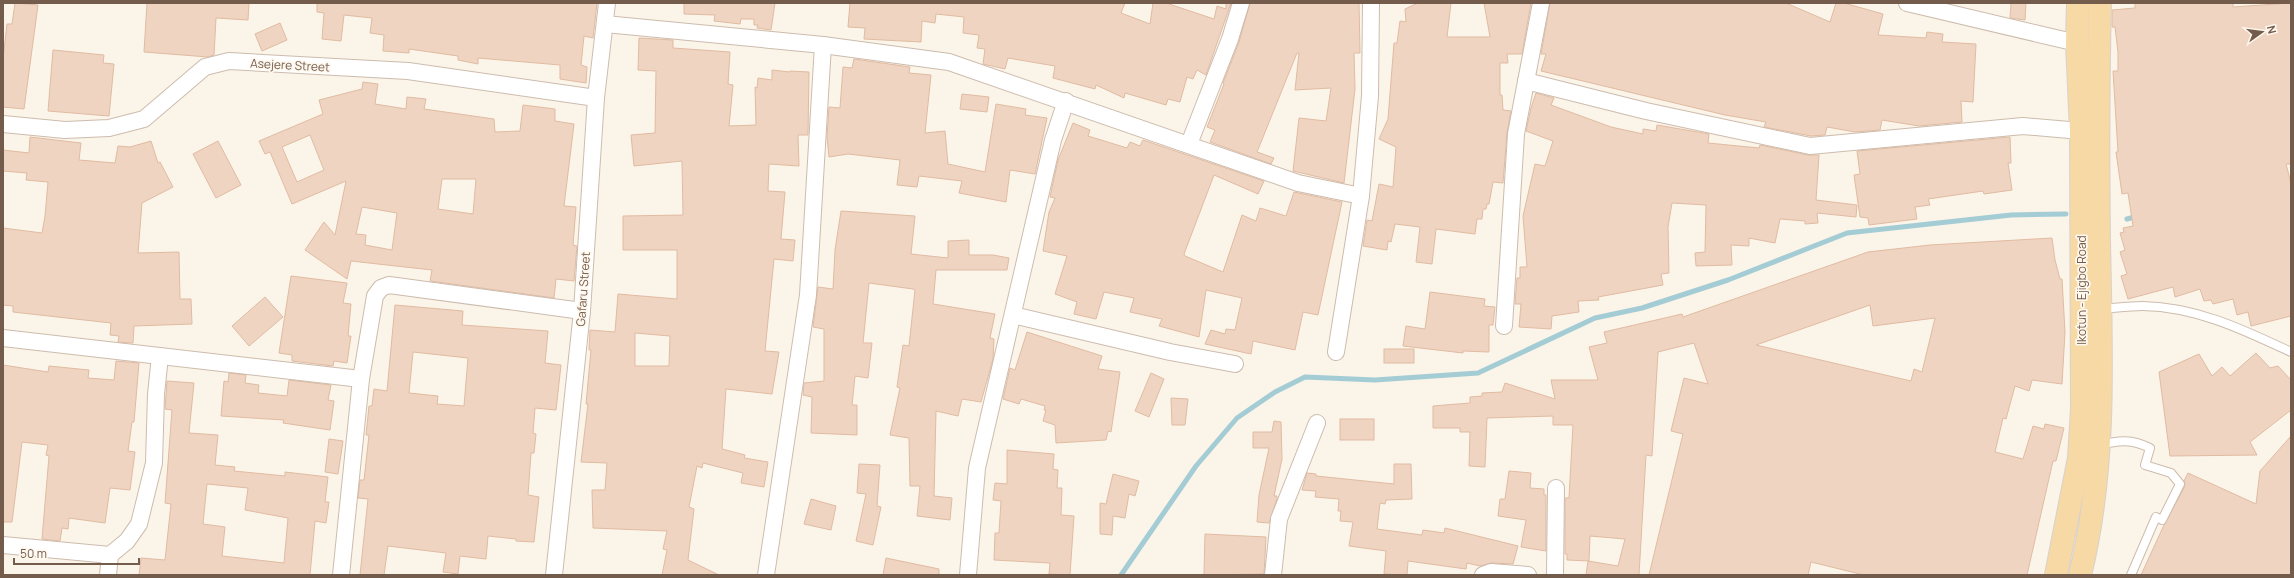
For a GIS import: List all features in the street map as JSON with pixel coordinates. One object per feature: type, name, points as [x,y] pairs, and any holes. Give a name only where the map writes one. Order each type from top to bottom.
[{"type":"main road","name":"Ikotun - Ejigbo Road","points":[[2056,575],[2079,458],[2082,408],[2081,131],[2077,43],[2078,3]]},
{"type":"main road","name":"Ikotun - Ejigbo Road","points":[[2080,575],[2091,520],[2099,446],[2100,309],[2097,132],[2100,3]]},
{"type":"street","name":"Gafaru Street","points":[[554,575],[582,311],[596,98],[607,3]]},
{"type":"street","points":[[1188,144],[1230,39],[1241,3]]},
{"type":"street","points":[[1336,352],[1361,196],[1370,96],[1371,3]]},
{"type":"street","points":[[1504,326],[1516,134],[1542,3]]},
{"type":"street","points":[[1907,3],[2077,43]]},
{"type":"street","points":[[605,24],[823,44],[949,62],[1066,101],[1298,183],[1361,196]]},
{"type":"street","points":[[766,575],[808,295],[823,44]]},
{"type":"street","name":"Asejere Street","points":[[3,124],[65,130],[109,128],[144,119],[205,67],[229,61],[408,71],[596,98]]},
{"type":"street","points":[[1526,81],[1646,111],[1810,146],[2023,126],[2081,131]]},
{"type":"street","points":[[968,575],[977,468],[1053,140],[1066,101]]},
{"type":"street","points":[[340,575],[361,379],[375,296],[381,288],[389,285],[582,311]]},
{"type":"street","points":[[1013,315],[1170,352],[1235,364]]},
{"type":"street","points":[[3,338],[361,379]]},
{"type":"street","points":[[3,545],[110,555],[127,541],[139,524],[154,463],[156,394],[160,356]]},
{"type":"street","points":[[1273,575],[1279,519],[1317,423]]},
{"type":"street","points":[[1555,575],[1556,488]]},
{"type":"street","points":[[108,575],[110,555]]},
{"type":"street","points":[[1483,575],[1491,572],[1528,575]]},
{"type":"lane","points":[[2100,309],[2144,306],[2198,313],[2246,330],[2291,352]]},
{"type":"lane","points":[[2099,446],[2119,440],[2139,442],[2150,448],[2145,465],[2171,473],[2180,484],[2162,520],[2156,517],[2131,575]]},
{"type":"building","points":[[15,3],[38,5],[24,109],[3,107],[3,59],[7,24],[12,24]]},
{"type":"building","points":[[147,3],[249,3],[248,20],[216,18],[214,55],[208,57],[144,52]]},
{"type":"building","points":[[317,3],[597,3],[593,38],[584,36],[581,65],[587,67],[586,83],[560,79],[560,65],[478,58],[478,64],[458,60],[458,56],[409,49],[409,53],[383,51],[384,35],[370,33],[372,18],[344,15],[341,41],[322,39],[324,13],[317,12]]},
{"type":"building","points":[[684,3],[775,3],[771,30],[757,28],[758,25],[754,25],[754,19],[741,19],[740,24],[714,21],[715,15],[684,14]]},
{"type":"building","points":[[850,3],[1125,3],[1121,13],[1150,24],[1153,3],[1166,3],[1214,19],[1217,6],[1226,9],[1226,3],[1231,3],[1206,75],[1197,70],[1193,79],[1187,77],[1180,102],[1168,99],[1166,105],[1125,93],[1124,98],[1096,85],[1095,89],[1053,78],[1055,66],[1008,58],[1005,69],[983,64],[985,49],[977,48],[979,35],[963,33],[964,17],[936,14],[935,23],[922,21],[921,42],[864,39],[865,28],[848,27]]},
{"type":"building","points":[[1250,3],[1359,3],[1360,53],[1354,53],[1355,89],[1344,183],[1293,171],[1299,118],[1326,121],[1331,88],[1295,90],[1299,53],[1297,53],[1257,152],[1274,158],[1271,164],[1210,142],[1215,130],[1207,127],[1239,42]]},
{"type":"building","points":[[1418,3],[1451,3],[1447,37],[1490,37],[1484,3],[1531,3],[1522,54],[1507,54],[1508,63],[1500,63],[1500,95],[1502,95],[1503,110],[1511,111],[1507,133],[1503,183],[1493,182],[1489,204],[1487,204],[1486,209],[1483,209],[1482,219],[1477,219],[1475,234],[1436,229],[1432,264],[1416,262],[1420,227],[1395,224],[1391,242],[1388,241],[1387,250],[1363,246],[1367,220],[1372,221],[1379,184],[1393,187],[1396,147],[1379,139],[1388,119],[1394,43],[1397,43],[1400,21],[1406,22],[1405,9]]},
{"type":"building","points":[[1550,3],[1786,3],[1830,22],[1836,3],[1844,3],[1883,14],[1878,35],[1926,38],[1927,32],[1943,34],[1942,42],[1976,44],[1973,102],[1961,101],[1962,122],[1919,126],[1882,120],[1880,130],[1855,132],[1827,127],[1825,135],[1811,136],[1764,127],[1766,122],[1725,115],[1541,71],[1546,54],[1541,54]]},
{"type":"building","points":[[2011,3],[2026,3],[2025,20],[2010,18]]},
{"type":"building","points":[[2135,3],[2233,3],[2233,7],[2291,3],[2291,164],[2286,164],[2291,183],[2291,316],[2251,326],[2248,312],[2237,315],[2233,299],[2213,304],[2211,300],[2204,301],[2200,289],[2175,297],[2173,287],[2128,299],[2121,276],[2127,274],[2120,252],[2125,250],[2120,233],[2124,232],[2123,228],[2133,226],[2128,193],[2122,194],[2116,152],[2118,152],[2113,71],[2118,71],[2118,52],[2115,27],[2112,27],[2112,10],[2135,8]]},
{"type":"building","points":[[280,23],[287,40],[262,51],[255,34]]},
{"type":"building","points":[[639,38],[673,40],[673,48],[730,52],[728,84],[733,85],[729,126],[756,125],[755,87],[757,88],[758,78],[772,80],[772,70],[809,72],[808,135],[798,135],[799,166],[769,164],[768,191],[785,192],[781,239],[795,240],[793,261],[774,259],[765,351],[779,352],[772,394],[726,389],[722,449],[745,455],[744,458],[768,462],[764,487],[741,483],[743,473],[703,463],[702,468],[697,466],[689,507],[694,509],[688,560],[719,575],[662,575],[667,550],[663,549],[667,531],[593,528],[592,490],[605,490],[607,463],[581,462],[588,404],[586,404],[591,350],[589,350],[590,330],[615,332],[618,294],[677,299],[677,250],[623,250],[623,216],[683,215],[682,161],[634,166],[631,135],[655,133],[656,71],[638,70]],"holes":[[[635,333],[670,336],[669,366],[635,366]]]},
{"type":"building","points":[[53,50],[104,55],[103,63],[114,64],[109,116],[48,111]]},
{"type":"building","points":[[854,59],[910,67],[909,73],[931,75],[925,133],[945,131],[948,164],[985,172],[996,104],[1026,109],[1025,115],[1047,118],[1035,174],[1010,170],[1006,202],[959,193],[962,181],[919,176],[917,187],[897,185],[900,160],[848,154],[829,157],[827,137],[829,107],[840,108],[843,67],[852,68]]},
{"type":"building","points":[[363,82],[378,84],[375,104],[406,109],[407,97],[426,99],[424,109],[494,119],[495,132],[520,131],[523,105],[555,109],[555,121],[574,124],[564,206],[576,207],[573,245],[577,246],[574,281],[556,279],[554,298],[430,281],[432,270],[351,261],[347,279],[305,250],[324,222],[335,235],[346,181],[292,204],[270,152],[265,154],[259,141],[323,114],[319,100],[362,89]],"holes":[[[310,135],[324,170],[297,182],[282,147]],[[442,179],[476,179],[473,214],[438,209]],[[362,207],[397,213],[392,250],[365,245],[366,235],[356,234]]]},
{"type":"building","points":[[1536,93],[1554,98],[1551,105],[1611,127],[1643,134],[1643,129],[1656,131],[1657,125],[1709,134],[1708,143],[1759,148],[1760,145],[1808,155],[1819,155],[1816,200],[1857,205],[1856,217],[1817,213],[1818,223],[1805,224],[1805,221],[1780,219],[1775,243],[1749,238],[1749,246],[1731,245],[1732,265],[1696,266],[1695,253],[1705,252],[1706,205],[1672,203],[1668,227],[1669,273],[1661,274],[1663,285],[1598,297],[1599,300],[1578,301],[1579,312],[1552,316],[1551,329],[1519,327],[1521,304],[1515,304],[1517,278],[1520,278],[1520,267],[1527,267],[1523,216],[1535,164],[1545,166],[1553,141],[1526,131]]},
{"type":"building","points":[[962,94],[989,97],[987,112],[960,109]]},
{"type":"building","points":[[1073,123],[1090,130],[1088,136],[1127,148],[1130,142],[1140,146],[1143,140],[1264,181],[1258,194],[1214,175],[1184,254],[1185,256],[1223,272],[1242,215],[1256,221],[1260,208],[1286,216],[1294,192],[1342,202],[1318,315],[1303,312],[1295,350],[1253,341],[1251,354],[1205,344],[1211,330],[1225,334],[1226,329],[1235,330],[1242,298],[1206,290],[1199,337],[1159,326],[1162,319],[1130,312],[1134,298],[1104,292],[1096,319],[1074,314],[1077,302],[1055,294],[1067,256],[1043,251],[1049,212],[1055,198],[1050,197],[1058,160]]},
{"type":"building","points":[[30,137],[81,143],[79,160],[115,163],[118,146],[130,147],[151,141],[158,163],[160,162],[173,187],[142,203],[138,253],[179,252],[180,299],[191,299],[192,324],[134,326],[133,343],[118,342],[119,336],[110,335],[111,323],[13,312],[13,306],[3,305],[3,228],[42,233],[45,216],[48,182],[26,180],[27,173],[3,171],[3,150],[29,153]]},
{"type":"building","points":[[2010,137],[2011,163],[2008,163],[2012,190],[1984,194],[1983,191],[1928,199],[1930,205],[1915,207],[1917,219],[1869,225],[1868,218],[1860,217],[1854,175],[1860,174],[1857,151]]},
{"type":"building","points":[[218,141],[241,185],[216,198],[193,154]]},
{"type":"building","points":[[841,211],[915,216],[911,254],[948,258],[948,241],[969,240],[969,255],[993,255],[1009,258],[1007,270],[936,270],[933,304],[995,314],[990,338],[994,339],[993,359],[981,402],[962,399],[958,416],[936,411],[934,496],[952,498],[950,520],[917,516],[920,486],[910,486],[909,438],[890,435],[900,388],[897,387],[903,345],[909,346],[915,290],[869,283],[863,343],[872,343],[868,378],[855,376],[852,405],[857,405],[857,435],[811,433],[812,397],[803,395],[804,383],[824,381],[824,329],[813,327],[818,287],[833,289],[835,250]]},
{"type":"building","points":[[2052,238],[2055,260],[2060,279],[2062,279],[2065,332],[2062,384],[2032,380],[2029,391],[2015,386],[2006,419],[2003,418],[1995,452],[2023,459],[2033,426],[2044,429],[2045,424],[2064,428],[2056,461],[2053,461],[2027,575],[1864,575],[1811,562],[1808,575],[1649,575],[1683,434],[1671,431],[1684,378],[1708,384],[1694,343],[1658,352],[1652,456],[1646,455],[1639,575],[1586,575],[1588,561],[1618,566],[1625,539],[1590,536],[1589,561],[1567,560],[1567,554],[1565,554],[1565,498],[1569,498],[1573,425],[1553,425],[1553,416],[1487,418],[1485,467],[1469,466],[1470,432],[1460,432],[1460,428],[1433,428],[1433,406],[1470,403],[1470,397],[1482,396],[1482,393],[1502,392],[1505,383],[1555,399],[1551,380],[1598,380],[1589,347],[1607,343],[1604,332],[1682,314],[1683,317],[1868,252],[1930,245]],"holes":[[[1870,305],[1873,326],[1935,318],[1922,372],[1914,369],[1911,381],[1756,345]]]},
{"type":"building","points":[[291,276],[347,283],[343,303],[351,304],[348,336],[351,336],[347,363],[334,361],[333,366],[292,361],[292,355],[279,353]]},
{"type":"building","points":[[1430,292],[1485,299],[1484,306],[1495,307],[1493,325],[1489,325],[1489,352],[1463,351],[1463,353],[1403,346],[1406,326],[1425,329]]},
{"type":"building","points":[[265,297],[283,317],[249,346],[232,326]]},
{"type":"building","points":[[395,305],[463,311],[462,325],[548,331],[545,363],[561,365],[556,410],[535,408],[533,433],[536,434],[534,453],[531,453],[528,495],[539,497],[534,542],[516,541],[516,539],[488,536],[486,559],[460,556],[458,574],[443,572],[446,553],[388,546],[384,575],[360,575],[368,499],[358,498],[360,480],[364,480],[369,435],[366,435],[369,406],[372,406],[374,389],[387,391]],"holes":[[[413,352],[468,358],[464,406],[437,404],[438,396],[409,393]]]},
{"type":"building","points":[[1027,332],[1102,356],[1098,369],[1120,372],[1111,432],[1108,431],[1106,440],[1056,443],[1055,425],[1043,421],[1046,410],[1044,410],[1045,406],[1021,399],[1019,404],[1003,399],[1010,368],[1015,370]]},
{"type":"building","points":[[1384,349],[1414,349],[1414,363],[1384,363]]},
{"type":"building","points":[[2256,353],[2270,368],[2278,366],[2291,380],[2291,410],[2250,442],[2257,455],[2170,456],[2159,372],[2199,354],[2212,376],[2222,367],[2230,376]]},
{"type":"building","points":[[116,361],[139,363],[134,422],[132,422],[128,451],[135,452],[130,490],[110,488],[105,523],[69,518],[68,529],[62,528],[60,541],[42,539],[49,456],[46,455],[48,445],[22,442],[12,522],[3,522],[3,365],[48,372],[49,366],[89,370],[88,378],[114,380]]},
{"type":"building","points":[[229,373],[246,375],[245,383],[259,385],[258,393],[287,396],[289,380],[331,385],[328,400],[334,401],[330,430],[283,423],[284,420],[221,416],[224,381],[228,382]]},
{"type":"building","points":[[1151,373],[1164,379],[1149,417],[1135,411]]},
{"type":"building","points":[[167,381],[194,383],[189,433],[218,435],[215,465],[235,467],[234,471],[285,476],[285,472],[328,477],[325,502],[329,502],[326,523],[315,521],[310,575],[139,575],[141,558],[165,560],[171,504],[165,503],[172,410],[165,409]],"holes":[[[207,484],[248,488],[245,510],[288,518],[284,563],[222,556],[225,527],[203,524]]]},
{"type":"building","points":[[1171,398],[1188,399],[1185,425],[1172,425]]},
{"type":"building","points":[[1340,419],[1374,419],[1374,440],[1340,440]]},
{"type":"building","points":[[1274,421],[1281,422],[1282,459],[1274,496],[1277,496],[1277,499],[1269,523],[1257,522],[1259,495],[1269,448],[1253,448],[1253,432],[1272,432]]},
{"type":"building","points":[[2291,436],[2291,575],[2141,575],[2164,525],[2185,486],[2184,481],[2188,473],[2256,504],[2260,471]]},
{"type":"building","points":[[329,439],[343,441],[338,474],[325,472]]},
{"type":"building","points":[[1007,450],[1054,454],[1053,469],[1058,470],[1057,488],[1062,488],[1061,515],[1074,516],[1070,575],[1049,574],[1050,563],[994,560],[995,533],[999,533],[1001,501],[993,500],[995,483],[1007,484]]},
{"type":"building","points":[[859,464],[880,465],[877,506],[881,507],[873,545],[856,541],[866,494],[857,493]]},
{"type":"building","points":[[1394,464],[1411,464],[1412,499],[1386,500],[1385,504],[1380,503],[1377,529],[1422,535],[1423,530],[1444,533],[1445,528],[1518,546],[1513,564],[1491,563],[1480,566],[1467,563],[1466,569],[1408,561],[1407,575],[1384,574],[1386,551],[1349,546],[1353,522],[1340,521],[1341,511],[1338,511],[1339,499],[1315,497],[1316,491],[1302,490],[1307,473],[1316,474],[1316,476],[1394,484]]},
{"type":"building","points":[[1509,471],[1531,473],[1530,488],[1544,489],[1544,495],[1546,495],[1546,551],[1521,547],[1526,520],[1498,516],[1500,499],[1505,499]]},
{"type":"building","points":[[1113,474],[1139,481],[1135,496],[1129,494],[1125,518],[1113,516],[1112,535],[1100,534],[1100,503],[1106,504]]},
{"type":"building","points":[[811,499],[836,506],[831,530],[804,524]]},
{"type":"building","points":[[1205,534],[1266,537],[1264,574],[1204,575]]},
{"type":"building","points":[[886,558],[939,569],[939,575],[883,575]]},
{"type":"waterway","points":[[1121,575],[1196,466],[1237,418],[1275,392],[1305,377],[1375,380],[1478,373],[1595,318],[1642,308],[1728,280],[1847,233],[2011,215],[2066,214]]},
{"type":"waterway","points":[[2127,219],[2138,216]]}]
